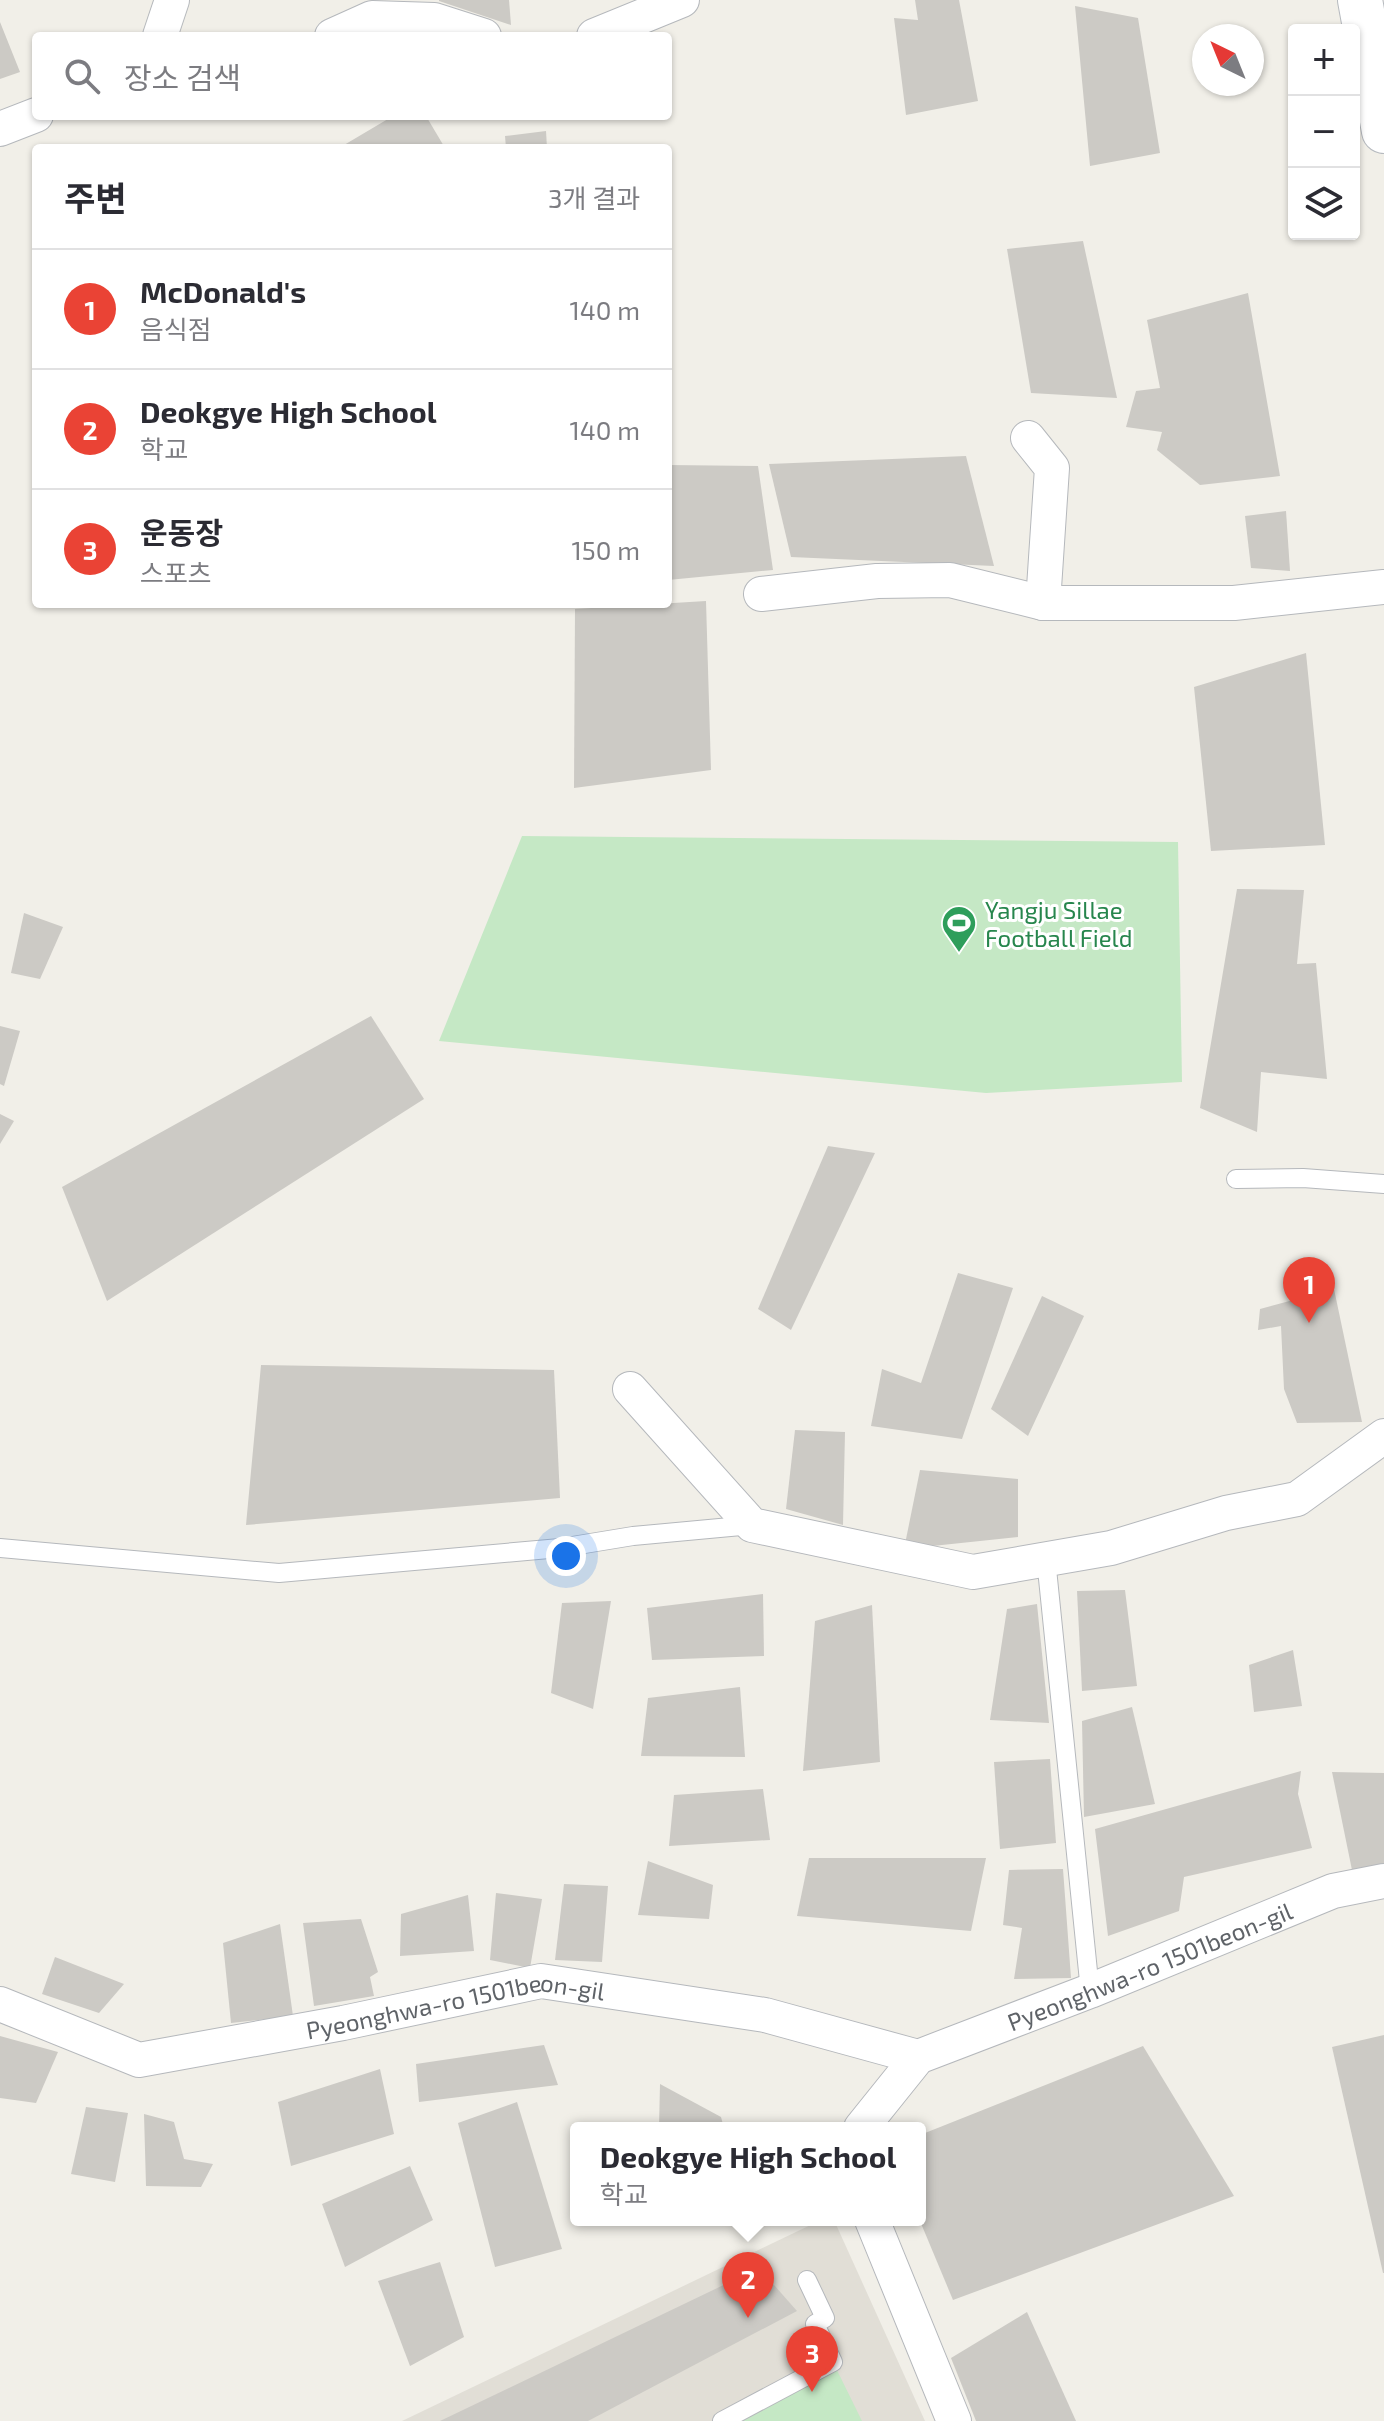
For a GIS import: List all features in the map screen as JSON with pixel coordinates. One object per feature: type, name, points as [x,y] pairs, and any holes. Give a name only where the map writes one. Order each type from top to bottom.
[{"type":"main road","points":[[1360,0],[1384,131]]},
{"type":"street","points":[[161,32],[172,0]]},
{"type":"street","points":[[604,32],[682,0]]},
{"type":"street","points":[[341,32],[372,18],[434,20],[472,32]]},
{"type":"street","points":[[0,129],[32,117]]},
{"type":"street","points":[[1028,438],[1052,468],[1043,603]]},
{"type":"street","points":[[761,594],[877,581],[950,580],[1043,603],[1234,603],[1384,587]]},
{"type":"street","points":[[630,1389],[752,1525],[973,1572],[1111,1548],[1226,1513],[1297,1499],[1384,1436]]},
{"type":"street","name":"Pyeonghwa-ro 1501beon-gil","points":[[0,2004],[139,2060],[541,1981],[765,2015],[918,2057],[1090,1991],[1333,1891],[1384,1881]]},
{"type":"street","points":[[866,2122],[918,2057]]},
{"type":"street","points":[[874,2226],[954,2421]]},
{"type":"lane","points":[[1236,1179],[1303,1178],[1384,1184]]},
{"type":"lane","points":[[0,1548],[279,1573],[560,1548],[633,1536],[752,1525]]},
{"type":"lane","points":[[1046,1559],[1090,1991]]},
{"type":"lane","points":[[722,2421],[833,2362],[815,2324],[825,2318],[807,2280]]},
{"type":"shaded area","points":[[808,2226],[837,2226],[925,2421],[402,2421]]},
{"type":"green space","points":[[522,836],[1178,842],[1182,1082],[986,1093],[439,1041]]},
{"type":"green space","points":[[833,2362],[862,2421],[722,2421]]},
{"type":"building","points":[[509,0],[511,25],[439,1]]},
{"type":"building","points":[[915,0],[959,0],[978,101],[906,115],[894,18],[918,20]]},
{"type":"building","points":[[1075,6],[1138,18],[1160,153],[1090,166]]},
{"type":"building","points":[[0,22],[20,72],[0,79]]},
{"type":"building","points":[[386,120],[428,120],[443,144],[346,144]]},
{"type":"building","points":[[546,131],[547,144],[506,144],[505,136]]},
{"type":"building","points":[[1083,241],[1117,398],[1031,393],[1007,249]]},
{"type":"building","points":[[1248,293],[1280,476],[1200,485],[1157,450],[1162,432],[1126,427],[1136,391],[1160,388],[1147,320]]},
{"type":"building","points":[[966,456],[994,566],[791,557],[769,464]]},
{"type":"building","points":[[672,465],[758,466],[773,570],[672,580]]},
{"type":"building","points":[[1286,511],[1290,571],[1251,568],[1245,516]]},
{"type":"building","points":[[706,601],[711,770],[574,788],[575,609],[672,608],[672,603]]},
{"type":"building","points":[[1306,653],[1325,845],[1211,851],[1194,687]]},
{"type":"building","points":[[1237,889],[1304,890],[1297,964],[1316,963],[1327,1079],[1261,1072],[1257,1132],[1200,1108]]},
{"type":"building","points":[[24,913],[63,927],[40,979],[11,973]]},
{"type":"building","points":[[371,1016],[424,1099],[107,1301],[62,1187]]},
{"type":"building","points":[[0,1026],[20,1031],[4,1086],[0,1084]]},
{"type":"building","points":[[0,1114],[14,1121],[0,1144]]},
{"type":"building","points":[[828,1146],[875,1153],[791,1330],[758,1309]]},
{"type":"building","points":[[958,1273],[1013,1288],[962,1439],[871,1426],[882,1369],[921,1383]]},
{"type":"building","points":[[1334,1289],[1362,1422],[1297,1423],[1284,1389],[1281,1326],[1258,1330],[1260,1309]]},
{"type":"building","points":[[1042,1296],[1084,1316],[1028,1436],[991,1409]]},
{"type":"building","points":[[261,1365],[554,1370],[560,1498],[246,1525]]},
{"type":"building","points":[[795,1430],[845,1432],[843,1525],[786,1509]]},
{"type":"building","points":[[920,1470],[1018,1479],[1018,1537],[904,1549]]},
{"type":"building","points":[[1125,1590],[1137,1686],[1082,1691],[1077,1591]]},
{"type":"building","points":[[763,1594],[764,1656],[652,1660],[647,1608]]},
{"type":"building","points":[[611,1601],[593,1709],[551,1693],[562,1603]]},
{"type":"building","points":[[1037,1604],[1049,1723],[990,1720],[1007,1609]]},
{"type":"building","points":[[872,1605],[880,1762],[803,1771],[815,1621]]},
{"type":"building","points":[[1293,1650],[1302,1706],[1254,1712],[1249,1665]]},
{"type":"building","points":[[740,1687],[745,1757],[641,1756],[648,1698]]},
{"type":"building","points":[[1132,1707],[1155,1804],[1084,1817],[1082,1721]]},
{"type":"building","points":[[1050,1759],[1056,1843],[1000,1849],[994,1762]]},
{"type":"building","points":[[1301,1771],[1298,1794],[1312,1848],[1184,1877],[1179,1911],[1108,1936],[1095,1829]]},
{"type":"building","points":[[1332,1772],[1384,1773],[1384,1864],[1352,1870]]},
{"type":"building","points":[[763,1789],[770,1840],[669,1846],[674,1795]]},
{"type":"building","points":[[809,1858],[986,1858],[971,1931],[797,1916]]},
{"type":"building","points":[[648,1861],[713,1885],[709,1919],[638,1915]]},
{"type":"building","points":[[1063,1869],[1071,1978],[1014,1979],[1022,1928],[1003,1925],[1009,1870]]},
{"type":"building","points":[[564,1884],[608,1886],[602,1962],[555,1960]]},
{"type":"building","points":[[496,1893],[542,1899],[530,1968],[490,1960]]},
{"type":"building","points":[[468,1895],[474,1951],[400,1956],[401,1914]]},
{"type":"building","points":[[361,1919],[378,1972],[370,1977],[374,1996],[314,2006],[303,1923]]},
{"type":"building","points":[[280,1924],[293,2016],[231,2023],[223,1943]]},
{"type":"building","points":[[55,1957],[124,1984],[99,2013],[42,1994]]},
{"type":"building","points":[[1384,2035],[1384,2273],[1383,2273],[1332,2047]]},
{"type":"building","points":[[0,2036],[58,2052],[36,2103],[0,2098]]},
{"type":"building","points":[[544,2045],[558,2085],[419,2102],[416,2064]]},
{"type":"building","points":[[1143,2046],[1234,2196],[953,2300],[922,2226],[926,2226],[926,2133]]},
{"type":"building","points":[[380,2069],[394,2134],[291,2166],[278,2102]]},
{"type":"building","points":[[660,2084],[721,2117],[722,2122],[659,2122]]},
{"type":"building","points":[[517,2102],[562,2249],[495,2267],[458,2123]]},
{"type":"building","points":[[86,2107],[128,2113],[115,2182],[71,2174]]},
{"type":"building","points":[[144,2114],[174,2122],[184,2159],[213,2164],[201,2187],[146,2186]]},
{"type":"building","points":[[410,2166],[433,2220],[345,2267],[322,2204]]},
{"type":"building","points":[[440,2262],[464,2337],[410,2366],[378,2281]]},
{"type":"building","points":[[759,2268],[797,2311],[588,2421],[440,2421]]},
{"type":"building","points":[[1027,2312],[1076,2421],[976,2421],[951,2358]]},
{"type":"place","name":"Yangju Sillae Football Field","points":[[959,954]]},
{"type":"place","name":"McDonald's","points":[[1309,1323]]},
{"type":"place","name":"Deokgye High School","points":[[748,2318]]},
{"type":"place","name":"운동장","points":[[812,2392]]}]
